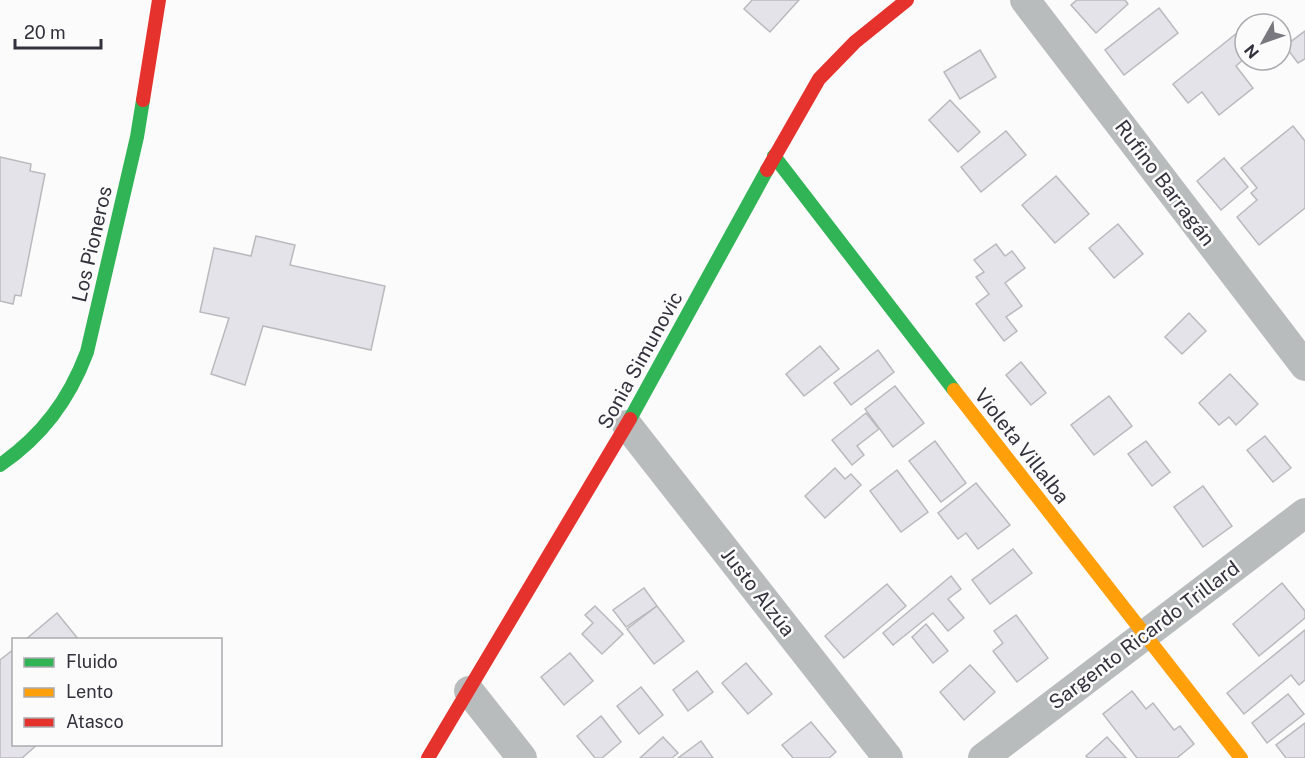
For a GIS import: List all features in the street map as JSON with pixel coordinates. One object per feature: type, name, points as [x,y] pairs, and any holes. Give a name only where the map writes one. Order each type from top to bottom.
[{"type":"street","name":"Los Pioneros","points":[[0,465],[43,430],[61,409],[87,352],[137,137],[159,0]]},
{"type":"street","name":"Sonia Simunovic","points":[[428,758],[627,425],[774,156],[819,79],[855,42],[907,0]]},
{"type":"street","name":"Rufino Barragán","points":[[1025,0],[1305,366]]},
{"type":"street","name":"Violeta Villalba","points":[[774,156],[836,239],[1241,758]]},
{"type":"street","name":"Justo Alzúa","points":[[627,425],[888,758]]},
{"type":"street","name":"Sargento Ricardo Trillard","points":[[984,758],[1305,513]]},
{"type":"street","points":[[469,691],[522,758]]},
{"type":"building","points":[[752,0],[799,0],[770,32],[744,9]]},
{"type":"building","points":[[1077,0],[1125,0],[1128,4],[1096,33],[1071,5]]},
{"type":"building","points":[[1159,8],[1178,33],[1124,75],[1105,50]]},
{"type":"building","points":[[1305,31],[1305,59],[1298,63],[1293,56],[1293,40]]},
{"type":"building","points":[[1233,36],[1233,72],[1241,72],[1253,88],[1219,115],[1202,92],[1188,103],[1173,84]]},
{"type":"building","points":[[980,50],[996,77],[960,99],[944,72]]},
{"type":"building","points":[[950,100],[980,132],[958,152],[929,120]]},
{"type":"building","points":[[1293,126],[1305,141],[1305,208],[1259,245],[1237,217],[1257,200],[1251,193],[1257,188],[1241,168]]},
{"type":"building","points":[[1006,131],[1026,155],[981,192],[961,167]]},
{"type":"building","points":[[0,157],[31,164],[30,171],[45,174],[21,296],[15,295],[13,304],[0,301]]},
{"type":"building","points":[[1224,158],[1248,187],[1221,210],[1197,181]]},
{"type":"building","points":[[1056,176],[1089,214],[1055,243],[1022,205]]},
{"type":"building","points":[[1118,224],[1143,254],[1114,278],[1089,248]]},
{"type":"building","points":[[256,236],[295,245],[290,265],[385,286],[371,350],[263,326],[245,385],[211,374],[229,318],[200,312],[214,248],[251,256]]},
{"type":"building","points":[[996,244],[1005,256],[1012,251],[1025,268],[1005,283],[1022,306],[1006,317],[1017,331],[1004,341],[976,304],[989,294],[976,277],[984,272],[974,260]]},
{"type":"building","points":[[1189,313],[1206,331],[1182,354],[1165,337]]},
{"type":"building","points":[[820,346],[839,369],[804,396],[786,374]]},
{"type":"building","points":[[878,350],[894,372],[851,405],[834,383]]},
{"type":"building","points":[[1021,362],[1046,393],[1031,405],[1006,375]]},
{"type":"building","points":[[1230,374],[1258,404],[1236,425],[1229,417],[1219,425],[1199,403]]},
{"type":"building","points":[[895,386],[924,423],[893,447],[865,409]]},
{"type":"building","points":[[1109,396],[1132,426],[1094,455],[1071,425]]},
{"type":"building","points":[[866,413],[879,429],[857,446],[864,455],[852,465],[832,440]]},
{"type":"building","points":[[1265,436],[1291,468],[1273,482],[1247,450]]},
{"type":"building","points":[[935,441],[966,483],[941,502],[909,461]]},
{"type":"building","points":[[1146,441],[1170,472],[1152,486],[1128,454]]},
{"type":"building","points":[[835,468],[845,479],[851,474],[861,485],[825,518],[805,496]]},
{"type":"building","points":[[897,470],[928,512],[901,532],[870,491]]},
{"type":"building","points":[[976,483],[1010,525],[978,549],[966,533],[958,539],[938,513]]},
{"type":"building","points":[[1203,486],[1232,526],[1203,547],[1174,507]]},
{"type":"building","points":[[1013,549],[1032,573],[990,604],[972,580]]},
{"type":"building","points":[[951,576],[961,589],[948,599],[964,618],[948,631],[933,613],[893,645],[883,633]]},
{"type":"building","points":[[1282,583],[1305,611],[1305,618],[1259,656],[1233,624]]},
{"type":"building","points":[[887,584],[906,606],[844,658],[825,636]]},
{"type":"building","points":[[644,588],[657,606],[626,627],[613,610]]},
{"type":"building","points":[[595,606],[623,634],[602,654],[582,634],[593,623],[585,615]]},
{"type":"building","points":[[657,606],[684,641],[654,664],[627,629]]},
{"type":"building","points":[[57,613],[77,638],[27,638]]},
{"type":"building","points":[[1016,615],[1048,658],[1017,682],[993,651],[1003,643],[994,631]]},
{"type":"building","points":[[926,624],[948,651],[933,663],[912,637]]},
{"type":"building","points":[[1305,630],[1305,680],[1299,685],[1291,675],[1244,714],[1227,693]]},
{"type":"building","points":[[12,651],[12,746],[36,746],[22,758],[0,758],[0,660]]},
{"type":"building","points":[[570,653],[593,681],[564,705],[541,677]]},
{"type":"building","points":[[746,663],[772,694],[748,714],[722,683]]},
{"type":"building","points":[[970,665],[995,692],[964,720],[940,692]]},
{"type":"building","points":[[697,671],[713,692],[688,711],[673,690]]},
{"type":"building","points":[[641,687],[663,715],[639,734],[617,706]]},
{"type":"building","points":[[1132,691],[1146,709],[1153,703],[1174,730],[1180,726],[1194,744],[1177,758],[1137,758],[1103,714]]},
{"type":"building","points":[[1288,694],[1304,714],[1267,743],[1252,723]]},
{"type":"building","points":[[601,716],[621,742],[602,758],[595,758],[577,736]]},
{"type":"building","points":[[811,722],[836,752],[829,758],[793,758],[782,745]]},
{"type":"building","points":[[1305,723],[1305,758],[1286,758],[1276,745]]},
{"type":"building","points":[[663,737],[678,753],[672,758],[640,758]]},
{"type":"building","points":[[1107,737],[1126,758],[1088,758],[1086,756]]},
{"type":"building","points":[[701,741],[713,758],[678,758]]},
{"type":"traffic: fast","points":[[0,465],[29,442],[52,416],[72,386],[87,352],[137,137],[143,100]]},
{"type":"traffic: fast","points":[[774,156],[954,390]]},
{"type":"traffic: fast","points":[[630,419],[767,170]]},
{"type":"traffic: slow","points":[[954,390],[1241,758]]},
{"type":"traffic: jam","points":[[143,100],[159,0]]},
{"type":"traffic: jam","points":[[767,170],[819,79],[855,42],[907,0]]},
{"type":"traffic: jam","points":[[428,758],[630,419]]}]
